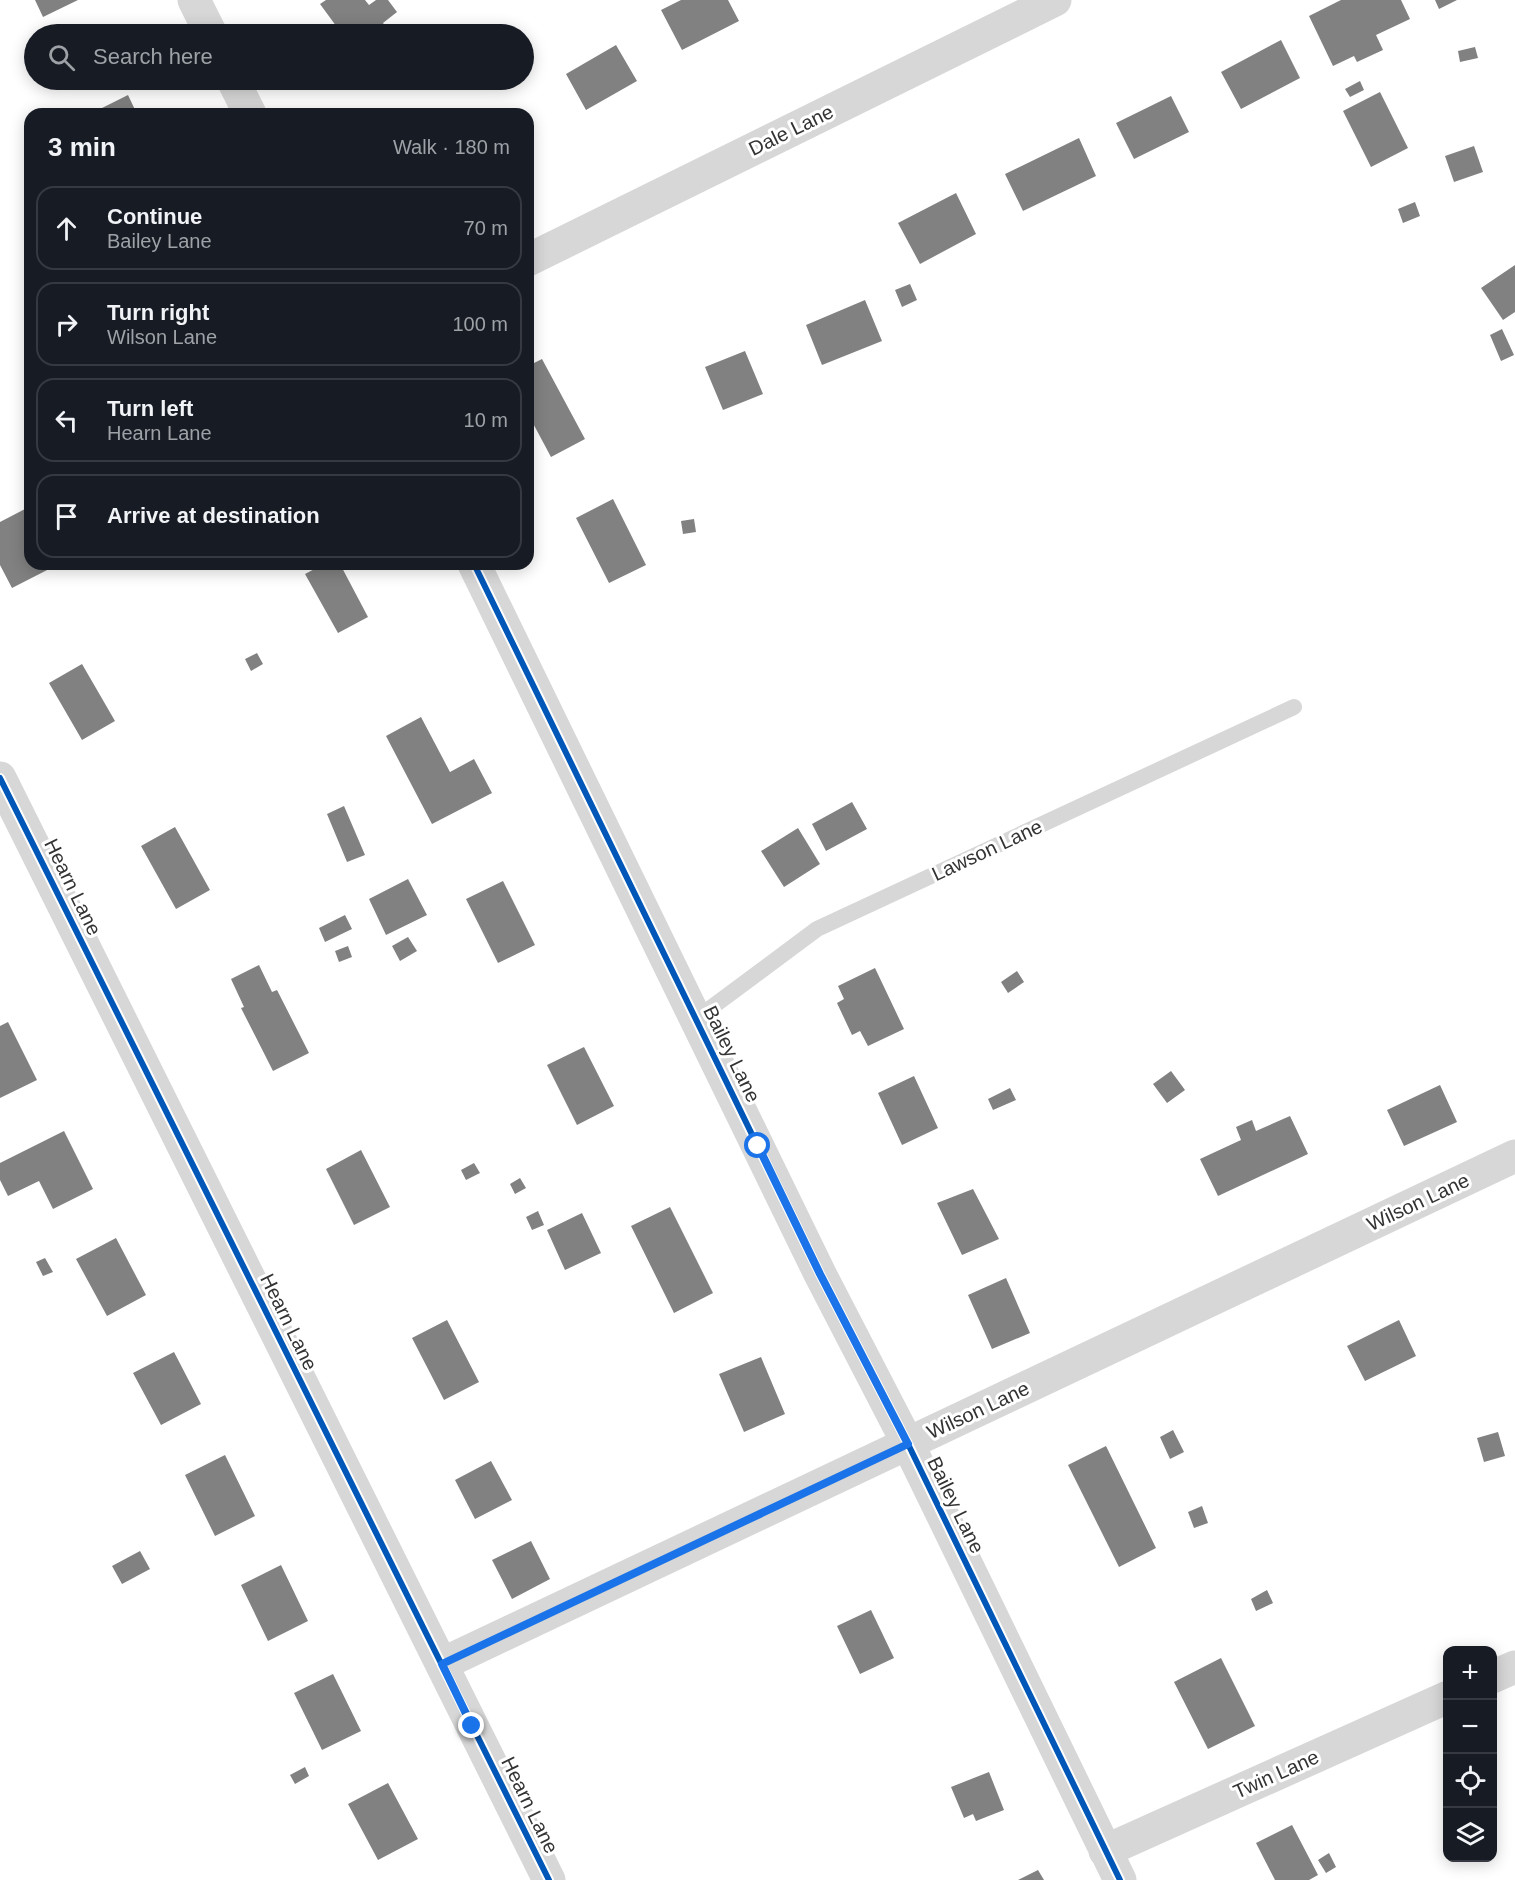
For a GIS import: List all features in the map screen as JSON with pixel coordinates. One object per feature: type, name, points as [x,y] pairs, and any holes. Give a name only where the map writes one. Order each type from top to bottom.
[{"type":"street","points":[[194,0],[206,24]]},
{"type":"street","name":"Dale Lane","points":[[534,257],[1055,0]]},
{"type":"street","points":[[238,90],[247,108]]},
{"type":"street","name":"Bailey Lane","points":[[477,570],[820,1274],[908,1444],[1120,1880]]},
{"type":"street","name":"Hearn Lane","points":[[0,778],[549,1880]]},
{"type":"street","name":"Wilson Lane","points":[[442,1664],[1515,1156]]},
{"type":"street","points":[[1497,1675],[1515,1667]]},
{"type":"street","name":"Twin Lane","points":[[1105,1851],[1443,1699]]},
{"type":"lane","name":"Lawson Lane","points":[[696,1019],[817,929],[1294,707]]},
{"type":"building","points":[[35,0],[78,0],[43,17]]},
{"type":"building","points":[[326,0],[365,0],[369,5],[376,0],[388,0],[397,12],[384,24],[335,24],[320,4]]},
{"type":"building","points":[[681,0],[728,0],[739,21],[682,50],[661,10]]},
{"type":"building","points":[[1341,0],[1401,0],[1410,19],[1376,35],[1383,50],[1357,62],[1354,56],[1333,66],[1309,16]]},
{"type":"building","points":[[1435,0],[1457,0],[1439,9]]},
{"type":"building","points":[[1281,40],[1300,78],[1241,109],[1221,72]]},
{"type":"building","points":[[616,45],[637,81],[586,110],[566,74]]},
{"type":"building","points":[[1475,47],[1478,58],[1460,62],[1458,51]]},
{"type":"building","points":[[1360,81],[1364,90],[1350,97],[1345,89]]},
{"type":"building","points":[[1380,92],[1408,148],[1371,167],[1343,111]]},
{"type":"building","points":[[128,95],[134,108],[102,108]]},
{"type":"building","points":[[1171,96],[1189,132],[1134,159],[1116,123]]},
{"type":"building","points":[[1079,138],[1096,176],[1023,211],[1005,174]]},
{"type":"building","points":[[1474,146],[1483,172],[1454,182],[1445,156]]},
{"type":"building","points":[[956,193],[976,234],[920,264],[898,223]]},
{"type":"building","points":[[1415,202],[1420,216],[1403,223],[1398,209]]},
{"type":"building","points":[[1515,265],[1515,312],[1503,320],[1481,288]]},
{"type":"building","points":[[910,284],[917,300],[902,307],[895,290]]},
{"type":"building","points":[[865,300],[882,341],[822,365],[806,325]]},
{"type":"building","points":[[1502,329],[1514,355],[1501,361],[1490,335]]},
{"type":"building","points":[[745,351],[763,394],[723,410],[705,367]]},
{"type":"building","points":[[542,359],[585,439],[551,457],[534,425],[534,363]]},
{"type":"building","points":[[613,499],[646,565],[609,583],[576,518]]},
{"type":"building","points":[[24,510],[24,570],[47,570],[12,588],[0,565],[0,522]]},
{"type":"building","points":[[694,519],[696,532],[683,534],[681,521]]},
{"type":"building","points":[[313,570],[343,570],[368,617],[338,633],[305,574]]},
{"type":"building","points":[[257,653],[263,664],[251,671],[245,659]]},
{"type":"building","points":[[82,664],[115,721],[82,740],[49,683]]},
{"type":"building","points":[[421,717],[450,772],[474,759],[492,793],[432,824],[386,736]]},
{"type":"building","points":[[852,802],[867,829],[826,851],[812,824]]},
{"type":"building","points":[[344,806],[365,855],[347,862],[327,814]]},
{"type":"building","points":[[175,827],[210,890],[176,909],[141,846]]},
{"type":"building","points":[[798,828],[820,864],[784,887],[761,851]]},
{"type":"building","points":[[408,879],[427,915],[386,935],[369,899]]},
{"type":"building","points":[[503,881],[535,945],[498,963],[466,899]]},
{"type":"building","points":[[345,915],[352,929],[325,942],[319,928]]},
{"type":"building","points":[[408,937],[417,951],[400,961],[392,946]]},
{"type":"building","points":[[348,946],[352,957],[339,962],[335,951]]},
{"type":"building","points":[[259,965],[272,992],[277,990],[309,1053],[273,1071],[241,1008],[244,1007],[231,979]]},
{"type":"building","points":[[875,968],[904,1029],[868,1046],[860,1031],[852,1035],[837,1003],[844,999],[838,986]]},
{"type":"building","points":[[1017,971],[1024,982],[1008,993],[1001,982]]},
{"type":"building","points":[[8,1022],[37,1080],[0,1098],[0,1026]]},
{"type":"building","points":[[584,1047],[614,1106],[577,1125],[547,1065]]},
{"type":"building","points":[[1171,1071],[1185,1090],[1167,1103],[1153,1084]]},
{"type":"building","points":[[914,1076],[938,1128],[902,1145],[878,1093]]},
{"type":"building","points":[[1440,1085],[1457,1122],[1404,1146],[1387,1110]]},
{"type":"building","points":[[1010,1088],[1016,1100],[993,1110],[988,1099]]},
{"type":"building","points":[[1290,1116],[1308,1154],[1218,1196],[1200,1159],[1241,1140],[1236,1127],[1252,1120],[1256,1131]]},
{"type":"building","points":[[64,1131],[93,1189],[53,1209],[39,1181],[8,1196],[0,1180],[0,1163]]},
{"type":"building","points":[[361,1150],[390,1207],[354,1225],[326,1169]]},
{"type":"building","points":[[474,1163],[480,1173],[466,1180],[461,1170]]},
{"type":"building","points":[[520,1178],[526,1188],[515,1194],[510,1184]]},
{"type":"building","points":[[973,1189],[999,1239],[962,1255],[937,1203]]},
{"type":"building","points":[[670,1207],[713,1293],[674,1313],[631,1226]]},
{"type":"building","points":[[538,1211],[544,1225],[532,1230],[526,1217]]},
{"type":"building","points":[[582,1213],[601,1253],[565,1270],[547,1230]]},
{"type":"building","points":[[116,1238],[146,1295],[107,1316],[76,1259]]},
{"type":"building","points":[[45,1258],[53,1272],[43,1276],[36,1262]]},
{"type":"building","points":[[1006,1278],[1030,1333],[992,1349],[968,1295]]},
{"type":"building","points":[[447,1320],[479,1382],[444,1400],[412,1338]]},
{"type":"building","points":[[1399,1320],[1416,1356],[1365,1381],[1347,1346]]},
{"type":"building","points":[[174,1352],[201,1404],[161,1425],[133,1373]]},
{"type":"building","points":[[761,1357],[785,1414],[744,1432],[719,1374]]},
{"type":"building","points":[[1173,1430],[1184,1452],[1170,1459],[1160,1437]]},
{"type":"building","points":[[1498,1432],[1505,1456],[1484,1462],[1477,1438]]},
{"type":"building","points":[[1106,1446],[1156,1548],[1119,1567],[1068,1465]]},
{"type":"building","points":[[225,1455],[255,1516],[215,1536],[185,1475]]},
{"type":"building","points":[[491,1461],[512,1500],[475,1519],[455,1480]]},
{"type":"building","points":[[1202,1506],[1208,1523],[1194,1528],[1188,1512]]},
{"type":"building","points":[[531,1541],[550,1579],[512,1599],[492,1560]]},
{"type":"building","points":[[140,1551],[150,1569],[122,1584],[112,1566]]},
{"type":"building","points":[[281,1565],[308,1621],[268,1641],[241,1585]]},
{"type":"building","points":[[1267,1590],[1273,1603],[1256,1611],[1251,1599]]},
{"type":"building","points":[[871,1610],[894,1658],[860,1674],[837,1626]]},
{"type":"building","points":[[1221,1658],[1255,1726],[1208,1749],[1174,1682]]},
{"type":"building","points":[[333,1674],[361,1731],[322,1750],[294,1693]]},
{"type":"building","points":[[305,1767],[309,1776],[295,1784],[290,1775]]},
{"type":"building","points":[[989,1772],[1004,1810],[976,1821],[973,1814],[964,1818],[951,1787]]},
{"type":"building","points":[[388,1783],[418,1839],[378,1860],[348,1804]]},
{"type":"building","points":[[1292,1825],[1318,1875],[1309,1880],[1275,1880],[1256,1843]]},
{"type":"building","points":[[1329,1853],[1336,1867],[1326,1873],[1318,1860]]},
{"type":"building","points":[[1038,1870],[1044,1880],[1018,1880]]},
{"type":"cycle path","points":[[477,570],[820,1274],[908,1444],[1120,1880]]},
{"type":"cycle path","points":[[0,778],[549,1880]]},
{"type":"route","points":[[472,1726],[442,1664],[908,1444],[820,1274],[758,1146]]}]
